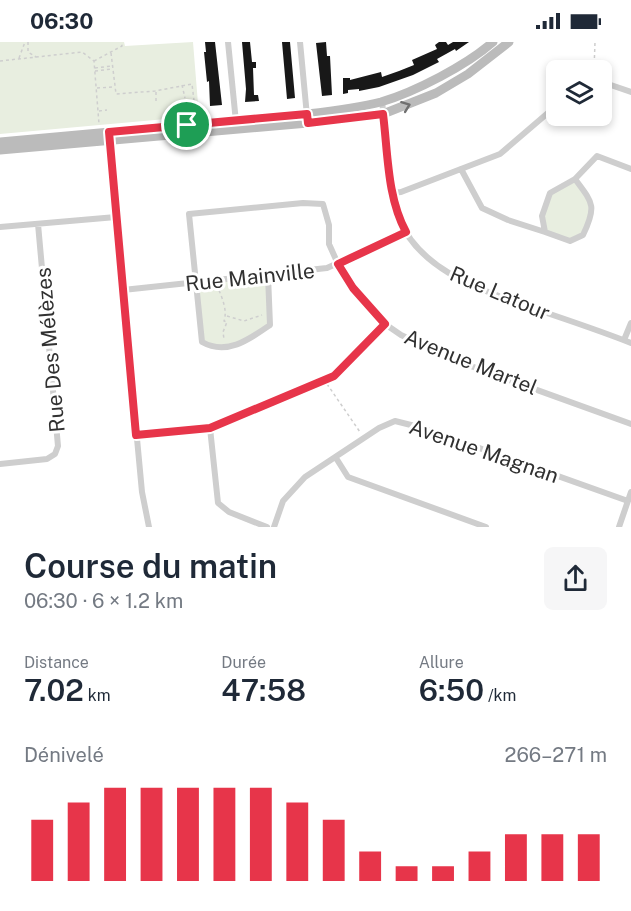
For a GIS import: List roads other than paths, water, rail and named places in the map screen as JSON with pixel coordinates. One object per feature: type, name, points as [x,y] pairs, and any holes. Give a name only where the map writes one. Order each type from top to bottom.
[{"type":"street","points":[[228,42],[236,125]]},
{"type":"street","points":[[300,42],[307,119]]},
{"type":"street","points":[[307,119],[382,101],[447,73],[493,42]]},
{"type":"street","points":[[0,150],[236,125],[383,114],[436,93],[468,74],[509,42]]},
{"type":"street","points":[[612,85],[631,92]]},
{"type":"street","name":"Rue Latour","points":[[382,101],[392,193],[398,218],[421,250],[460,280],[628,342]]},
{"type":"street","points":[[392,193],[402,192],[500,154],[546,115]]},
{"type":"street","points":[[0,142],[109,137],[197,124],[236,125]]},
{"type":"street","points":[[109,137],[136,435],[143,502],[149,527]]},
{"type":"street","points":[[545,232],[542,216],[550,194],[575,178],[597,156],[631,169]]},
{"type":"street","points":[[461,169],[483,208],[570,241],[583,235],[591,219],[592,201],[575,178]]},
{"type":"street","name":"Avenue Martel","points":[[197,283],[189,214],[303,202],[323,204],[329,225],[329,244],[338,264],[353,288],[385,324],[401,335],[457,361],[631,423]]},
{"type":"street","points":[[0,227],[116,217]]},
{"type":"street","name":"Rue Des Mélèzes","points":[[0,464],[47,459],[55,454],[58,448],[38,224]]},
{"type":"street","name":"Rue Mainville","points":[[123,290],[327,268],[406,232]]},
{"type":"street","points":[[197,283],[202,342],[213,348],[242,344],[270,325],[268,275]]},
{"type":"street","points":[[628,342],[631,323]]},
{"type":"street","points":[[136,435],[210,428],[334,376],[385,324]]},
{"type":"street","name":"Avenue Magnan","points":[[274,527],[283,501],[305,477],[379,428],[395,421],[423,428],[628,501]]},
{"type":"street","points":[[210,428],[218,503],[228,512],[267,527]]},
{"type":"street","points":[[336,458],[348,477],[486,527]]},
{"type":"street","points":[[619,527],[631,492]]}]
